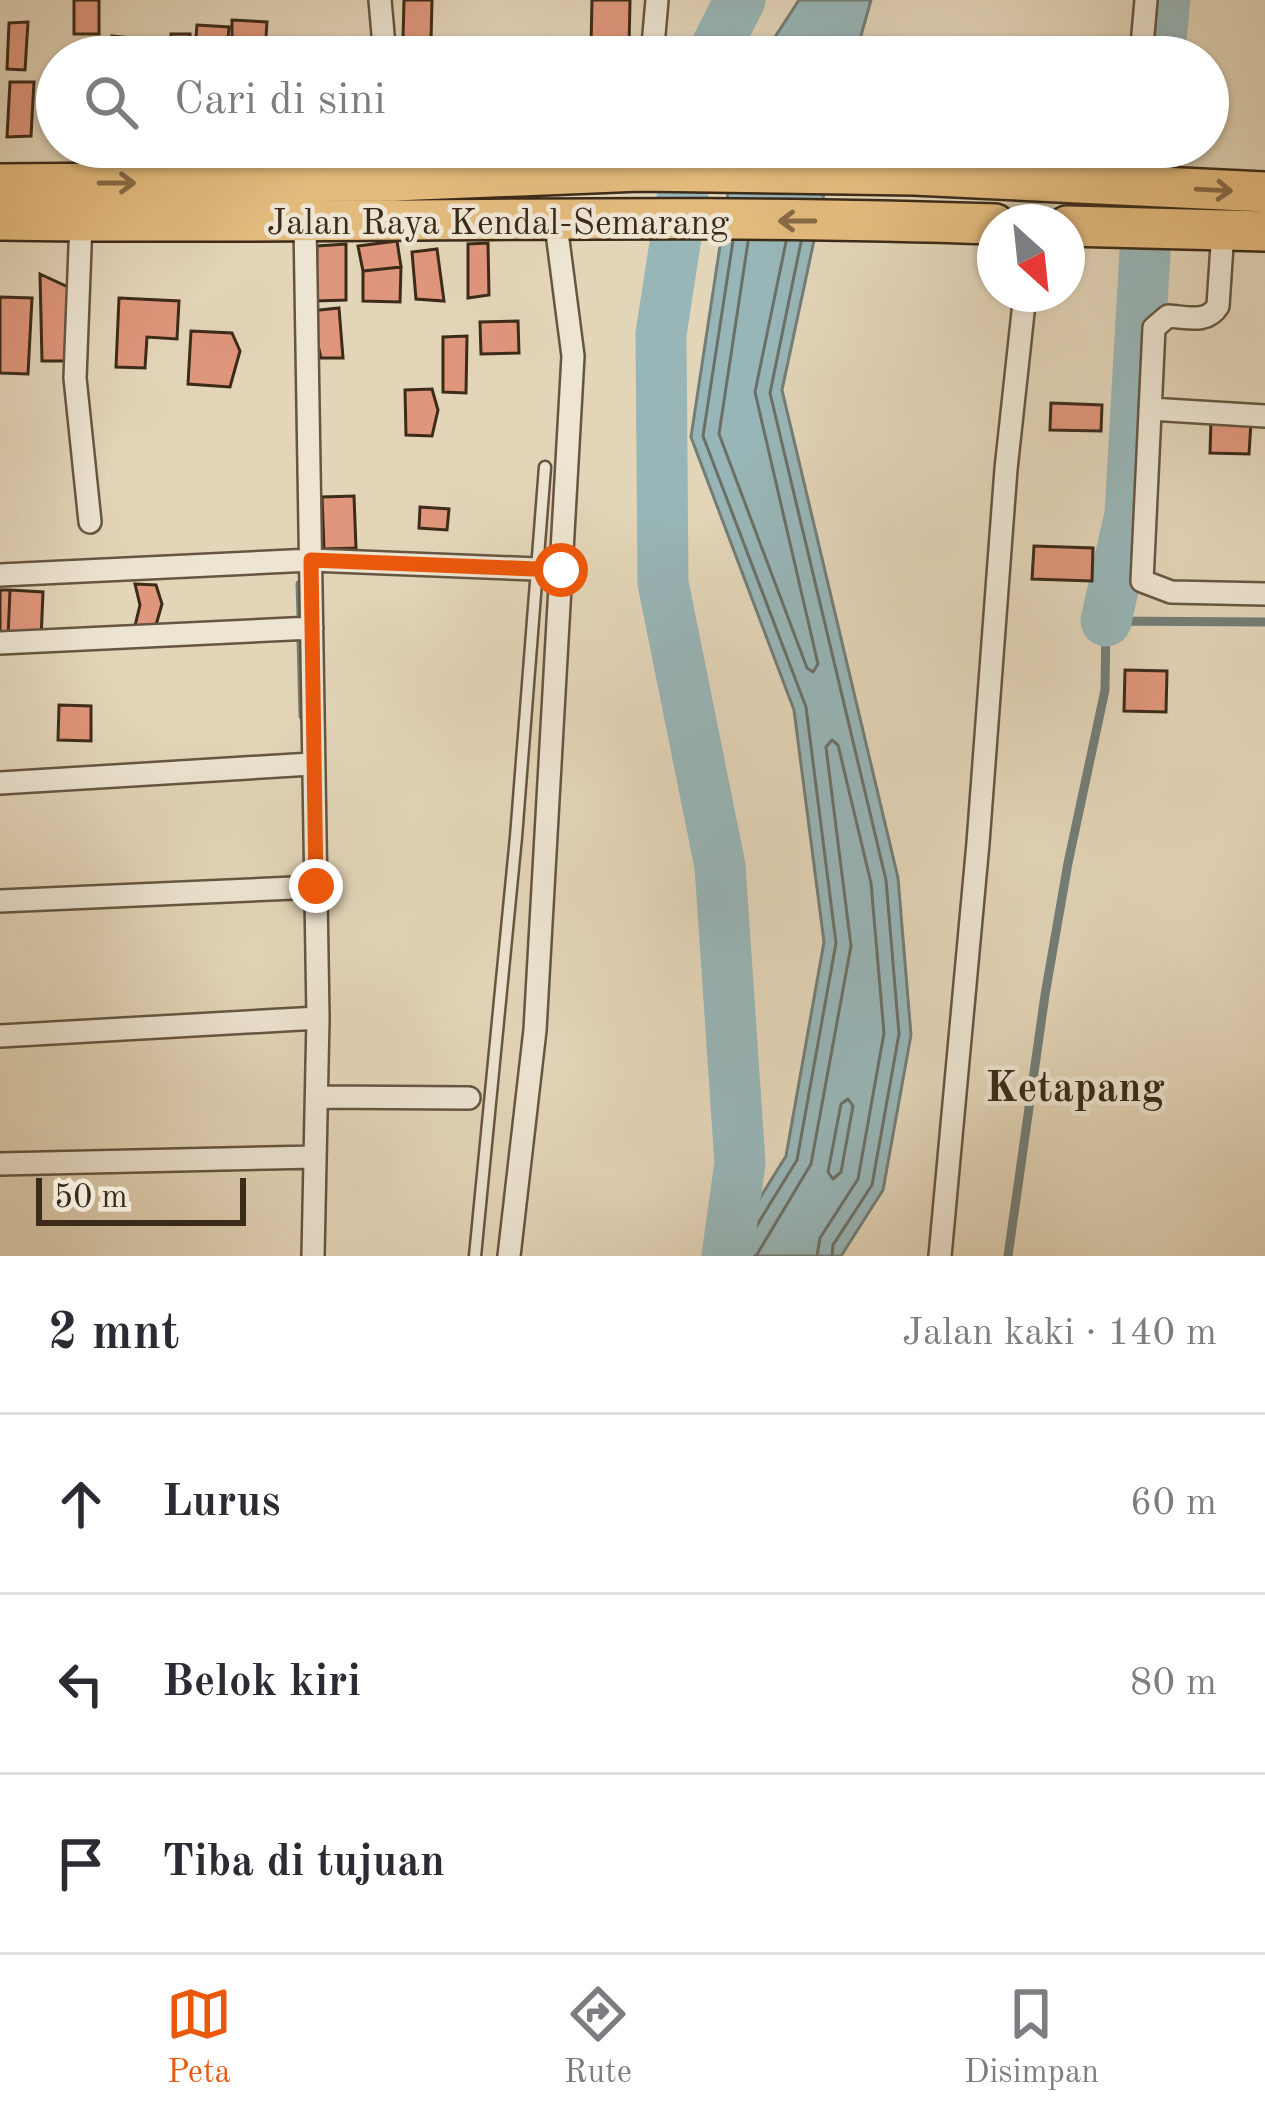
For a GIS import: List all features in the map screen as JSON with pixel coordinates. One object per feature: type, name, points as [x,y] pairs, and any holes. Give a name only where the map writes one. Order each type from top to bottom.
[{"type":"highway","name":"Jalan Raya Kendal-Semarang","points":[[0,184],[314,168]]},
{"type":"highway","name":"Jalan Raya Kendal-Semarang","points":[[759,168],[1142,177],[1265,192]]},
{"type":"highway","name":"Jalan Raya Kendal-Semarang","points":[[0,220],[304,223],[554,218],[977,223]]},
{"type":"highway","points":[[1085,227],[1265,232]]},
{"type":"street","points":[[380,0],[383,36]]},
{"type":"street","points":[[654,36],[657,0]]},
{"type":"street","points":[[1143,36],[1146,0]]},
{"type":"street","points":[[508,1256],[535,1030],[573,356],[554,218]]},
{"type":"street","points":[[81,221],[75,378],[90,522]]},
{"type":"street","points":[[304,223],[318,1018],[313,1256]]},
{"type":"street","points":[[1223,230],[1214,314],[1205,319],[1168,316],[1154,328],[1142,581],[1171,592],[1265,594]]},
{"type":"street","points":[[940,1256],[1023,312]]},
{"type":"street","points":[[1150,409],[1265,416]]},
{"type":"street","points":[[0,574],[311,560],[561,570]]},
{"type":"street","points":[[0,643],[312,628]]},
{"type":"street","points":[[0,783],[311,764]]},
{"type":"street","points":[[0,901],[316,886]]},
{"type":"street","points":[[0,1036],[318,1018]]},
{"type":"street","points":[[317,1097],[470,1098]]},
{"type":"street","points":[[0,1164],[315,1156]]},
{"type":"lane","points":[[475,1256],[516,837],[545,467]]},
{"type":"water","points":[[799,0],[871,0],[861,36],[776,36]]},
{"type":"water","points":[[732,168],[830,168],[782,390],[898,878],[911,1035],[883,1190],[841,1256],[724,1256],[786,1156],[824,942],[794,710],[691,437]]},
{"type":"building","points":[[74,0],[99,0],[99,34],[74,34]]},
{"type":"building","points":[[404,0],[432,0],[431,36],[403,36]]},
{"type":"building","points":[[592,0],[630,0],[629,36],[591,36]]},
{"type":"building","points":[[232,20],[267,22],[266,36],[232,36]]},
{"type":"building","points":[[28,22],[25,70],[7,69],[9,23]]},
{"type":"building","points":[[197,25],[229,27],[228,36],[196,36]]},
{"type":"building","points":[[10,82],[34,82],[31,136],[7,137]]},
{"type":"building","points":[[397,241],[401,267],[363,271],[358,246]]},
{"type":"building","points":[[488,243],[489,295],[468,298],[468,244]]},
{"type":"building","points":[[346,244],[346,300],[316,301],[317,246]]},
{"type":"building","points":[[437,249],[444,301],[416,299],[412,252]]},
{"type":"building","points":[[401,267],[400,302],[363,301],[363,271]]},
{"type":"building","points":[[40,274],[70,288],[70,361],[42,361]]},
{"type":"building","points":[[0,297],[32,298],[28,374],[0,373]]},
{"type":"building","points":[[119,298],[179,301],[177,339],[147,337],[145,368],[116,367]]},
{"type":"building","points":[[339,308],[343,358],[321,358],[310,311]]},
{"type":"building","points":[[518,321],[519,353],[481,354],[480,322]]},
{"type":"building","points":[[191,331],[232,333],[240,351],[230,387],[188,384]]},
{"type":"building","points":[[467,336],[466,393],[443,392],[443,337]]},
{"type":"building","points":[[432,389],[438,410],[432,436],[406,435],[405,390]]},
{"type":"building","points":[[1051,403],[1102,405],[1101,431],[1050,430]]},
{"type":"building","points":[[1211,420],[1251,422],[1249,454],[1210,453]]},
{"type":"building","points":[[354,496],[356,548],[324,549],[322,497]]},
{"type":"building","points":[[420,507],[449,509],[447,530],[419,528]]},
{"type":"building","points":[[1034,546],[1093,548],[1092,581],[1032,579]]},
{"type":"building","points":[[135,584],[156,585],[162,604],[154,632],[133,634],[140,605]]},
{"type":"building","points":[[0,590],[10,590],[8,638],[0,638]]},
{"type":"building","points":[[10,590],[43,592],[41,640],[8,638]]},
{"type":"building","points":[[1125,670],[1167,671],[1166,712],[1124,711]]},
{"type":"building","points":[[59,705],[91,706],[91,741],[58,740]]},
{"type":"waterway","points":[[722,36],[740,0]]},
{"type":"waterway","points":[[1161,36],[1165,0]]},
{"type":"waterway","points":[[687,168],[661,334],[663,583],[720,866],[740,1163],[727,1256]]},
{"type":"waterway","points":[[1106,621],[1130,514],[1150,168]]},
{"type":"waterway","points":[[300,584],[301,615]]},
{"type":"waterway","points":[[1008,1256],[1045,995],[1105,690],[1106,621],[1265,622]]},
{"type":"waterway","points":[[301,638],[303,716]]},
{"type":"district","name":"Ketapang","points":[[1075,1086]]},
{"type":"route","points":[[316,886],[311,560],[561,570]]}]
